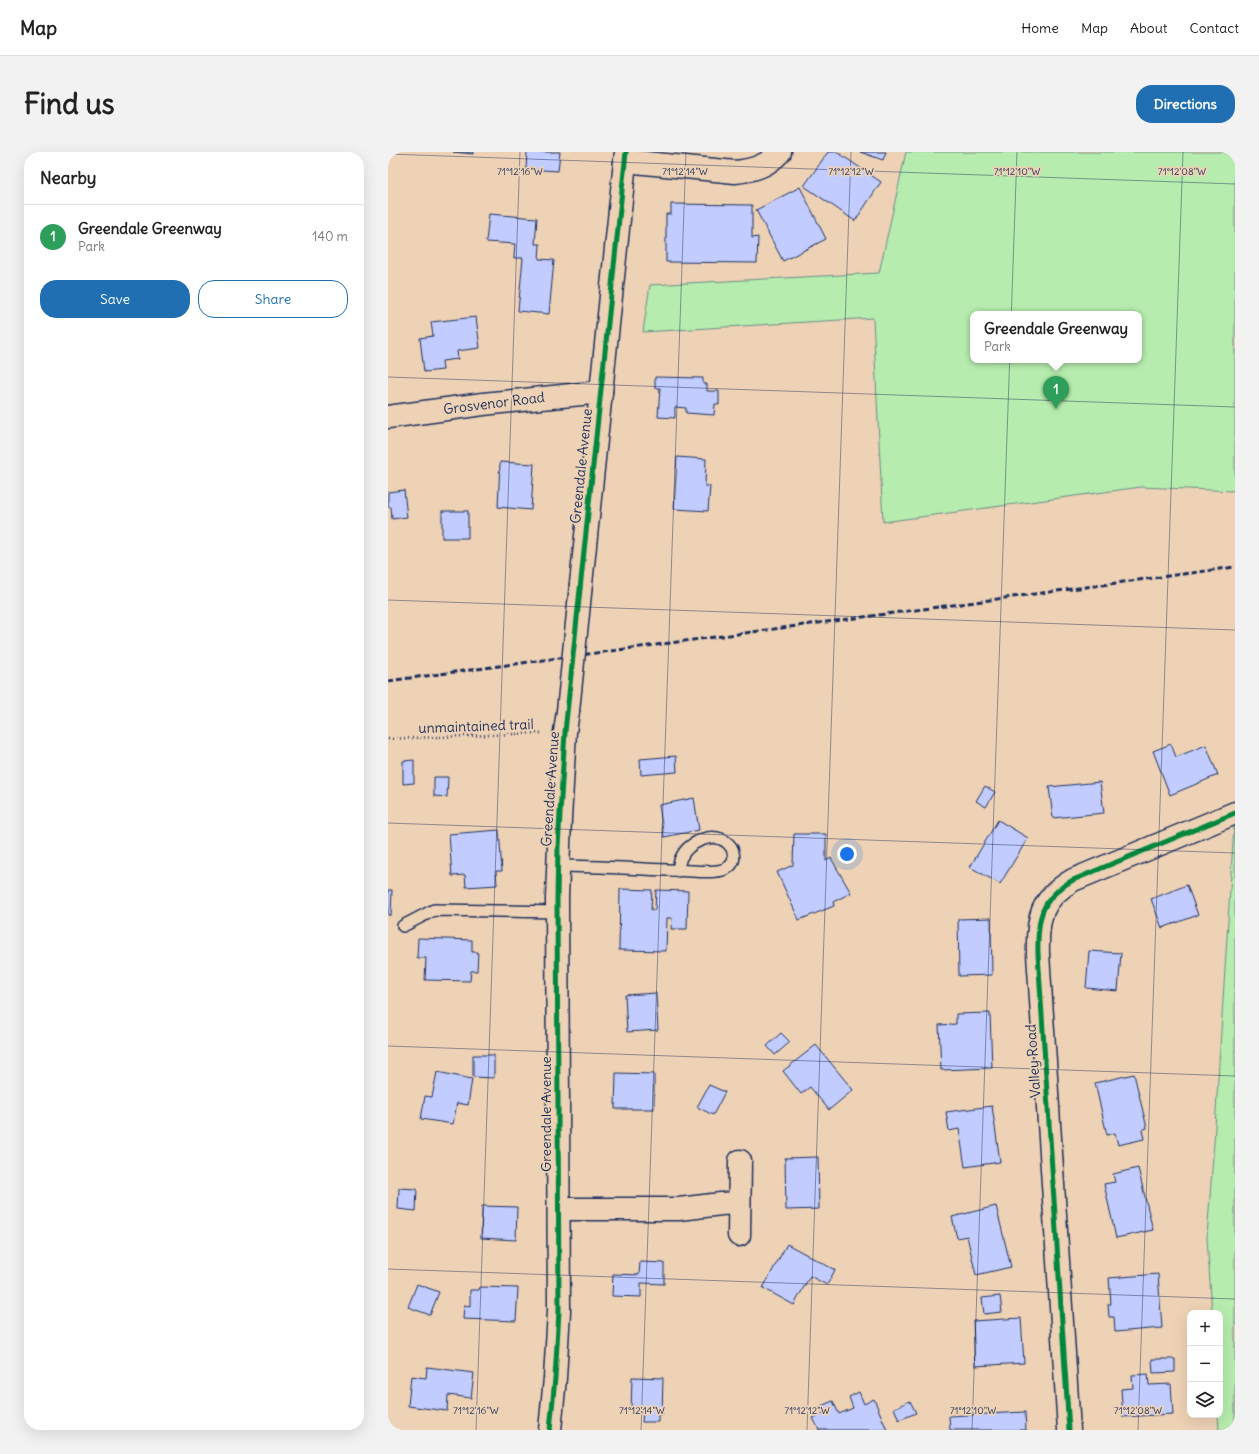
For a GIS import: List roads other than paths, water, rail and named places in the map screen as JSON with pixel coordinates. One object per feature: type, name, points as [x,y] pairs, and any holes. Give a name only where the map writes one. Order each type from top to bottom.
[{"type":"street","points":[[625,157],[735,172],[749,171],[761,167],[772,160],[780,152]]},
{"type":"street","name":"Greendale Avenue","points":[[550,1430],[559,1311],[558,866],[565,732],[625,157]]},
{"type":"street","name":"Grosvenor Road","points":[[388,417],[483,404],[601,392]]},
{"type":"street","name":"Valley Road","points":[[1069,1430],[1038,954],[1041,912],[1054,894],[1073,880],[1235,813]]},
{"type":"street","points":[[739,1235],[740,1161]]},
{"type":"street","points":[[559,1209],[679,1209],[739,1202]]},
{"type":"lane","points":[[558,866],[617,867],[678,871],[711,872],[728,867],[733,862],[734,856],[732,849],[722,840],[715,838],[698,841],[686,850],[682,856],[678,871]]},
{"type":"lane","points":[[403,926],[434,910],[558,912]]},
{"type":"railway","points":[[388,681],[1235,567]]},
{"type":"place","name":"Greendale Greenway","points":[[1056,409]]}]
